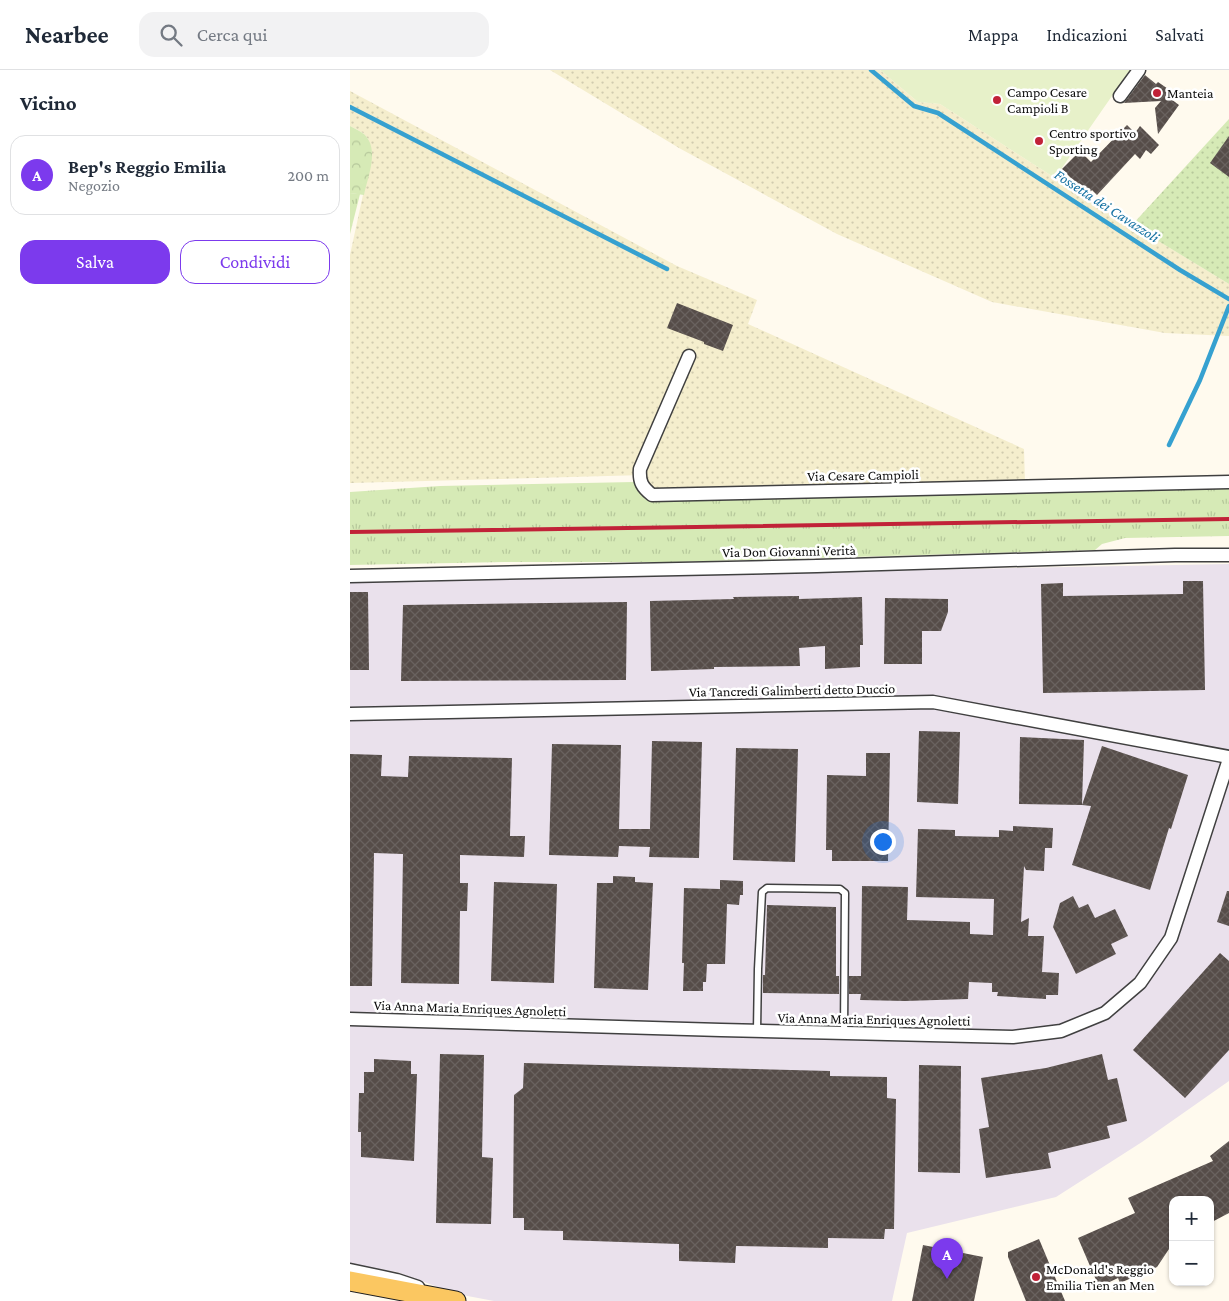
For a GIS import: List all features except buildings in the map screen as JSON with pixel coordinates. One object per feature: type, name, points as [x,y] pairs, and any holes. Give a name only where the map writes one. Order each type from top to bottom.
[{"type":"main road","points":[[350,1282],[449,1300]]},
{"type":"street","points":[[1120,96],[1139,70]]},
{"type":"street","name":"Via Cesare Campioli","points":[[688,356],[640,469],[639,479],[644,488],[652,495],[1229,482]]},
{"type":"street","name":"Via Don Giovanni Verità","points":[[350,576],[817,566],[1174,555],[1228,556]]},
{"type":"street","name":"Via Tancredi Galimberti detto Duccio","points":[[350,714],[933,702],[1229,758]]},
{"type":"street","name":"Via Anna Maria Enriques Agnoletti","points":[[350,1019],[1013,1037],[1061,1031],[1105,1013],[1140,983],[1171,938],[1229,758]]},
{"type":"street","points":[[350,1270],[397,1280],[449,1300]]},
{"type":"lane","points":[[757,1031],[762,892],[767,888],[840,889],[845,893],[844,1033]]},
{"type":"shaded area","points":[[550,70],[880,70],[918,102],[940,104],[1055,178],[1229,284],[1229,336],[1165,333],[992,302],[837,234],[679,148]]},
{"type":"shaded area","points":[[350,91],[677,266],[757,300],[748,324],[1024,449],[1025,482],[659,491],[648,485],[644,475],[350,483],[350,255],[372,153],[368,139],[363,133],[350,126]]},
{"type":"shaded area","points":[[1229,564],[1229,1081],[1142,1142],[1056,1197],[907,1233],[892,1301],[494,1301],[457,1294],[397,1272],[350,1264],[350,581]]},
{"type":"green space","name":"Centro sportivo Sporting","points":[[880,70],[1130,70],[1055,178],[940,104],[918,102]]},
{"type":"green space","points":[[1229,119],[1229,284],[1132,225]]},
{"type":"green space","points":[[350,126],[364,134],[369,140],[371,147],[372,163],[364,195],[350,193]]},
{"type":"green space","points":[[350,193],[360,194],[350,234]]},
{"type":"green space","points":[[634,482],[639,489],[1229,485],[1229,536],[1125,538],[1102,544],[1095,550],[673,562],[505,562],[350,565],[350,492],[440,486]]},
{"type":"waterway","name":"Fossetta dei Cavazzoli","points":[[871,70],[914,106],[938,113],[1180,270],[1229,299]]},
{"type":"waterway","points":[[350,107],[667,269]]},
{"type":"waterway","name":"Fossetta dei Cavazzoli","points":[[1169,445],[1200,380],[1229,306]]},
{"type":"railway","points":[[350,532],[1229,519]]},
{"type":"place","name":"Manteia","points":[[1157,93]]},
{"type":"place","name":"Campo Cesare Campioli B","points":[[997,100]]},
{"type":"place","name":"Centro sportivo Sporting","points":[[1039,141]]},
{"type":"place","name":"McDonald's Reggio Emilia Tien an Men","points":[[1036,1277]]},
{"type":"place","name":"Bep's Reggio Emilia","points":[[947,1279]]}]
